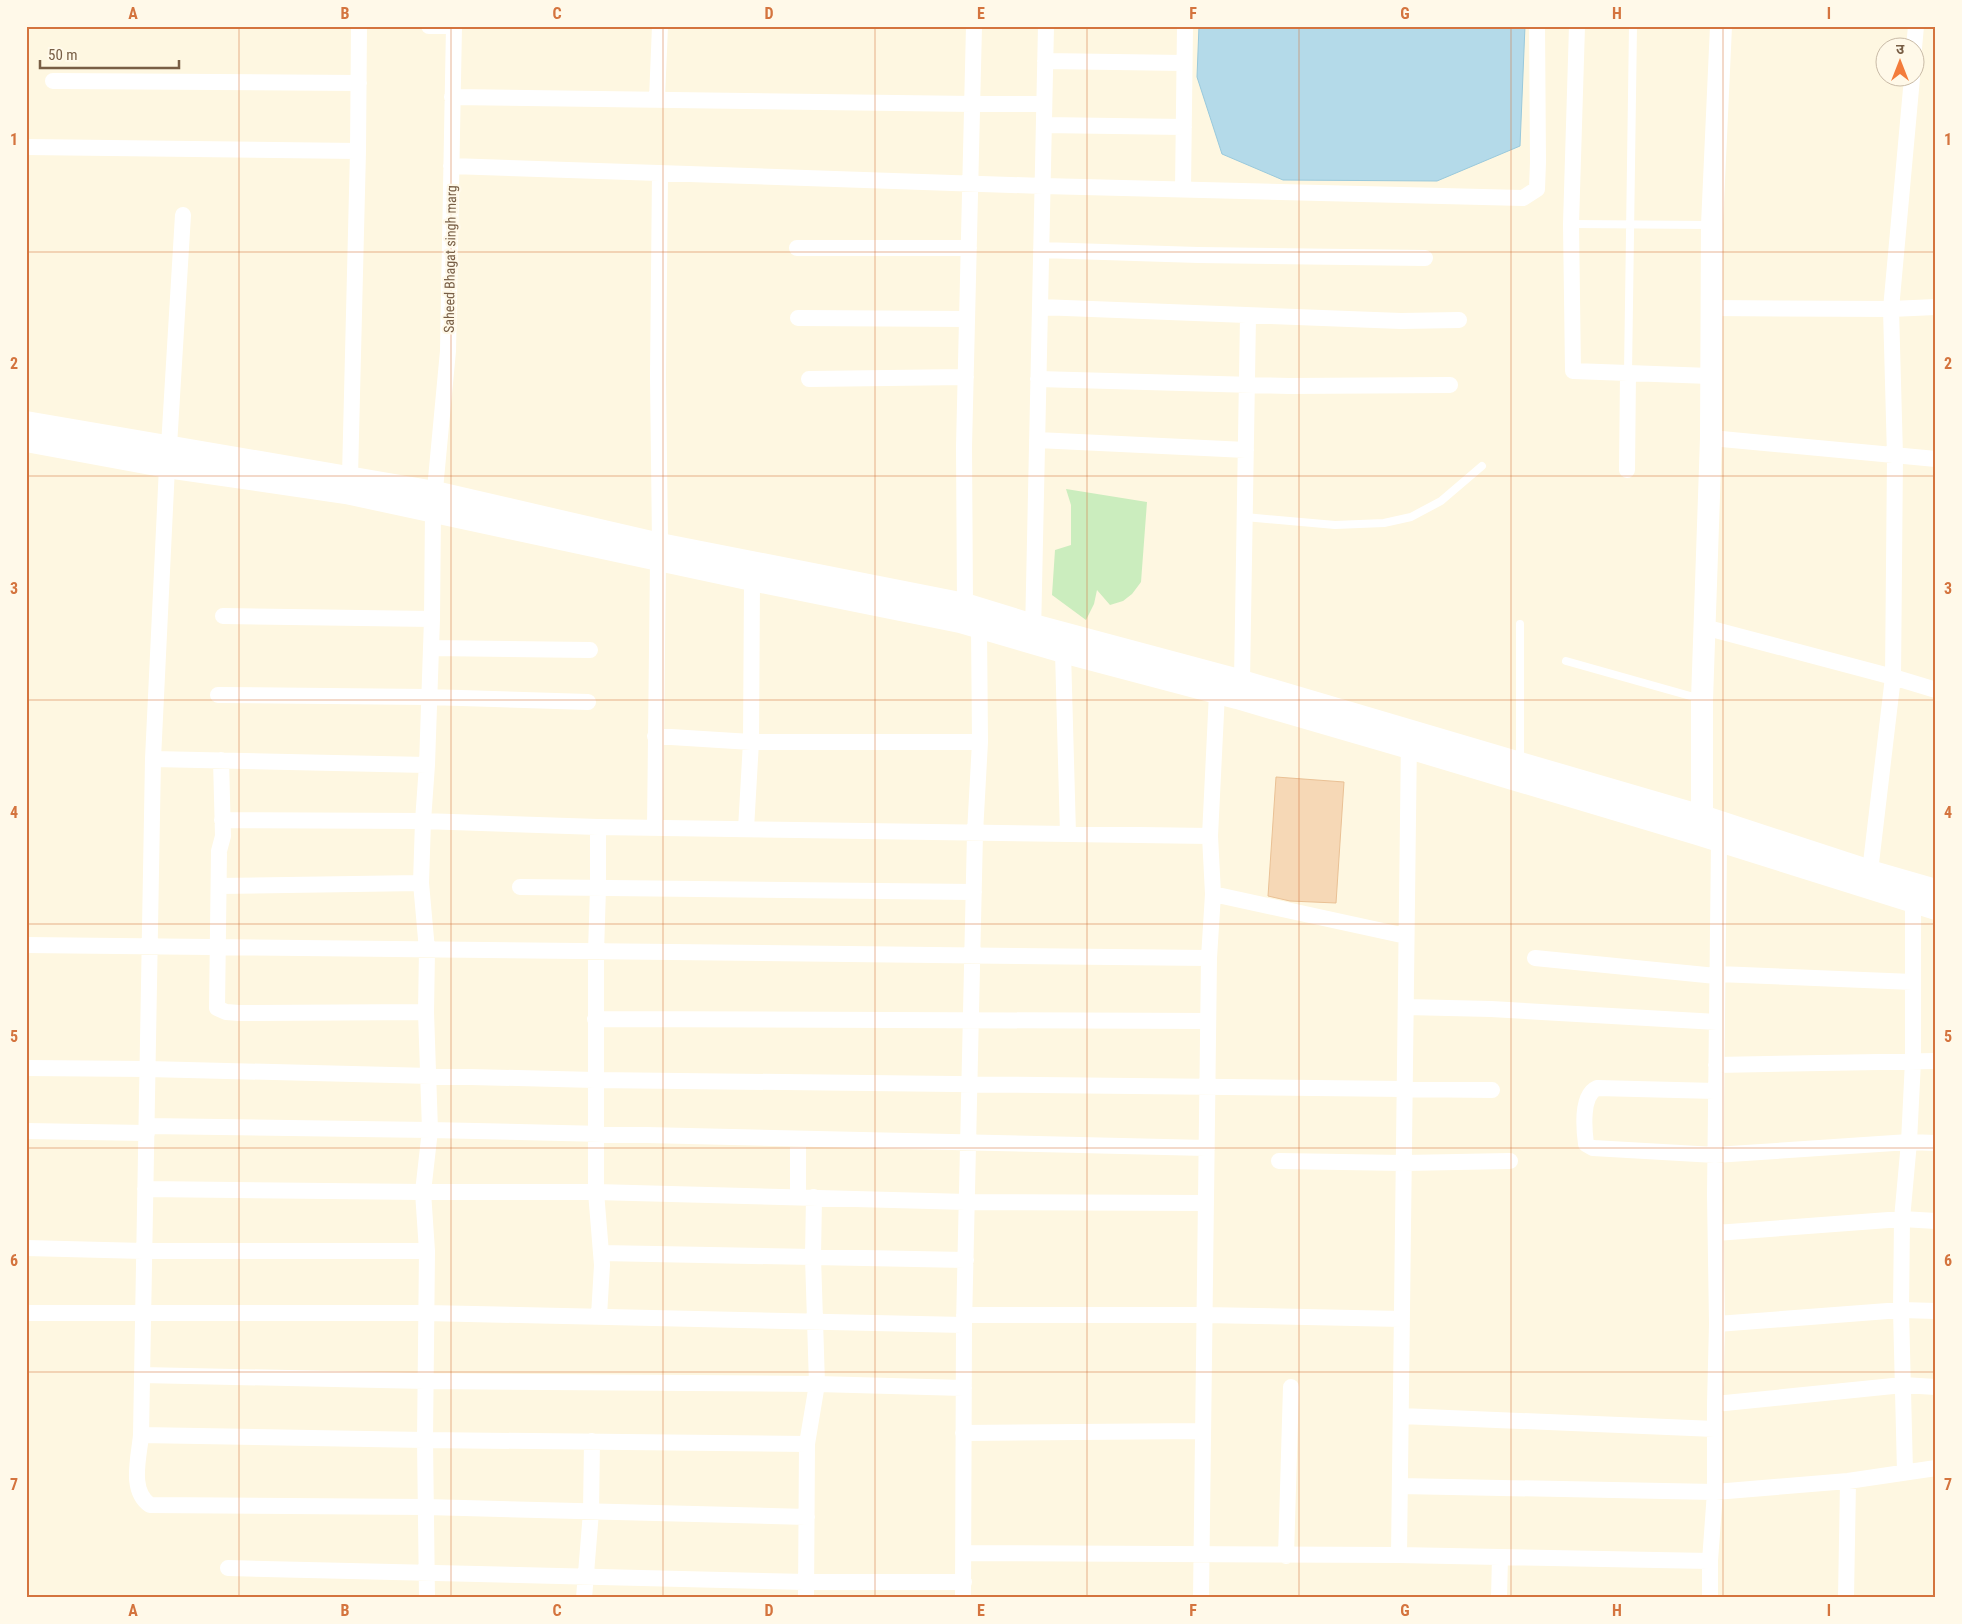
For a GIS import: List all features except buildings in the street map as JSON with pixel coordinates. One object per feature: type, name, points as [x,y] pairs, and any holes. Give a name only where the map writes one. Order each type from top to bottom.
[{"type":"main road","points":[[1702,816],[1702,700],[1711,438],[1710,308],[1721,26]]},
{"type":"main road","points":[[26,422],[168,456],[346,493],[434,501]]},
{"type":"main road","points":[[26,441],[350,476],[434,501],[659,552],[965,604],[1033,634],[1063,652],[1217,693],[1409,739],[1520,763],[1702,816],[1869,880],[1913,901],[1936,909]]},
{"type":"main road","points":[[659,552],[752,580],[979,627],[1033,634],[1242,681],[1409,739],[1719,842],[1869,880],[1936,890]]},
{"type":"street","points":[[350,476],[359,26]]},
{"type":"street","points":[[429,26],[454,26]]},
{"type":"street","name":"Saheed Bhagat singh marg","points":[[427,1598],[425,1440],[427,1251],[423,1192],[430,1130],[426,1012],[427,950],[421,883],[422,821],[427,764],[434,501],[448,351],[454,26]]},
{"type":"street","points":[[657,99],[660,26]]},
{"type":"street","points":[[965,604],[966,377],[974,26]]},
{"type":"street","points":[[1033,634],[1046,26]]},
{"type":"street","points":[[1183,189],[1185,26]]},
{"type":"street","points":[[451,166],[1042,186],[1523,198],[1536,189],[1538,162],[1537,26]]},
{"type":"street","points":[[1578,26],[1571,224],[1573,371],[1710,376]]},
{"type":"street","points":[[1045,61],[1184,63]]},
{"type":"street","points":[[54,82],[359,83]]},
{"type":"street","points":[[1869,880],[1892,677],[1895,456],[1891,309],[1911,88]]},
{"type":"street","points":[[452,97],[1044,104]]},
{"type":"street","points":[[1044,125],[1184,127]]},
{"type":"street","points":[[26,147],[358,151]]},
{"type":"street","points":[[655,828],[659,552],[660,174]]},
{"type":"street","points":[[183,215],[168,456],[153,759],[141,1435],[137,1479],[138,1491],[142,1499],[150,1505],[426,1506],[806,1517]]},
{"type":"street","points":[[797,248],[969,248]]},
{"type":"street","points":[[1041,250],[1198,255],[1425,258]]},
{"type":"street","points":[[1710,308],[1891,309],[1936,307]]},
{"type":"street","points":[[1040,308],[1401,321],[1459,320]]},
{"type":"street","points":[[1242,681],[1248,316]]},
{"type":"street","points":[[798,318],[967,319]]},
{"type":"street","points":[[1627,470],[1628,373]]},
{"type":"street","points":[[809,378],[966,377]]},
{"type":"street","points":[[1038,380],[1247,385],[1450,385]]},
{"type":"street","points":[[1711,438],[1936,459]]},
{"type":"street","points":[[1037,440],[1246,450]]},
{"type":"street","points":[[746,829],[751,742],[752,580]]},
{"type":"street","points":[[223,616],[432,619]]},
{"type":"street","points":[[228,1568],[585,1576],[806,1590],[964,1590],[964,1320],[975,833],[980,742],[979,627]]},
{"type":"street","points":[[1704,627],[1936,690]]},
{"type":"street","points":[[431,648],[590,650]]},
{"type":"street","points":[[1063,652],[1068,834]]},
{"type":"street","points":[[1201,1598],[1209,958],[1213,894],[1210,836],[1217,693]]},
{"type":"street","points":[[218,695],[428,697],[588,702]]},
{"type":"street","points":[[656,736],[751,742],[980,742]]},
{"type":"street","points":[[1399,1555],[1409,739]]},
{"type":"street","points":[[153,759],[427,764]]},
{"type":"street","points":[[221,760],[223,836],[220,851],[220,947],[217,1008],[226,1012],[426,1012]]},
{"type":"street","points":[[222,820],[422,821],[598,827],[1210,836]]},
{"type":"street","points":[[598,827],[595,1135],[596,1192],[602,1265],[599,1316]]},
{"type":"street","points":[[1710,1598],[1710,1561],[1715,1492],[1717,1324],[1715,1155],[1719,842]]},
{"type":"street","points":[[220,886],[421,883]]},
{"type":"street","points":[[520,887],[974,892]]},
{"type":"street","points":[[1213,894],[1406,936]]},
{"type":"street","points":[[1905,1472],[1901,1310],[1902,1219],[1909,1142],[1913,1061],[1913,901]]},
{"type":"street","points":[[26,945],[1209,958]]},
{"type":"street","points":[[1535,958],[1716,976],[1718,974],[1913,982]]},
{"type":"street","points":[[1406,1007],[1491,1009],[1717,1022]]},
{"type":"street","points":[[595,1019],[1208,1021]]},
{"type":"street","points":[[1716,1065],[1936,1062]]},
{"type":"street","points":[[26,1068],[148,1069],[595,1080],[1492,1090]]},
{"type":"street","points":[[1716,1091],[1597,1088],[1589,1094],[1584,1127],[1586,1144],[1593,1148],[1715,1155],[1909,1142],[1936,1143]]},
{"type":"street","points":[[26,1131],[430,1130],[1207,1148]]},
{"type":"street","points":[[798,1139],[813,1257],[817,1384],[806,1444],[806,1590]]},
{"type":"street","points":[[1279,1161],[1404,1163],[1510,1161]]},
{"type":"street","points":[[146,1189],[596,1192],[967,1202],[1206,1203]]},
{"type":"street","points":[[1716,1233],[1902,1219],[1936,1221]]},
{"type":"street","points":[[26,1248],[427,1251]]},
{"type":"street","points":[[600,1253],[966,1260]]},
{"type":"street","points":[[1717,1324],[1901,1310],[1936,1311]]},
{"type":"street","points":[[26,1313],[426,1313],[815,1320],[964,1320],[1204,1315],[1402,1319]]},
{"type":"street","points":[[142,1375],[426,1381],[817,1384],[964,1388]]},
{"type":"street","points":[[1715,1404],[1903,1386],[1936,1387]]},
{"type":"street","points":[[1286,1556],[1291,1387]]},
{"type":"street","points":[[1401,1416],[1715,1429]]},
{"type":"street","points":[[963,1433],[1203,1431]]},
{"type":"street","points":[[141,1435],[806,1444]]},
{"type":"street","points":[[584,1598],[591,1512],[592,1441]]},
{"type":"street","points":[[1400,1486],[1715,1492],[1848,1481],[1936,1468]]},
{"type":"street","points":[[1846,1598],[1848,1481]]},
{"type":"street","points":[[964,1554],[1399,1555],[1710,1561]]},
{"type":"street","points":[[1499,1598],[1500,1558]]},
{"type":"lane","points":[[1628,373],[1633,26]]},
{"type":"lane","points":[[1571,224],[1712,225]]},
{"type":"lane","points":[[1245,517],[1335,525],[1384,523],[1410,518],[1441,501],[1482,466]]},
{"type":"lane","points":[[1520,624],[1520,763]]},
{"type":"lane","points":[[1566,661],[1702,700]]},
{"type":"green space","points":[[1066,489],[1147,502],[1141,582],[1132,594],[1123,601],[1110,605],[1097,590],[1094,604],[1086,620],[1052,595],[1055,550],[1071,545],[1071,505]]},
{"type":"water","points":[[1199,26],[1525,26],[1520,146],[1437,181],[1283,180],[1222,154],[1197,77]]}]
